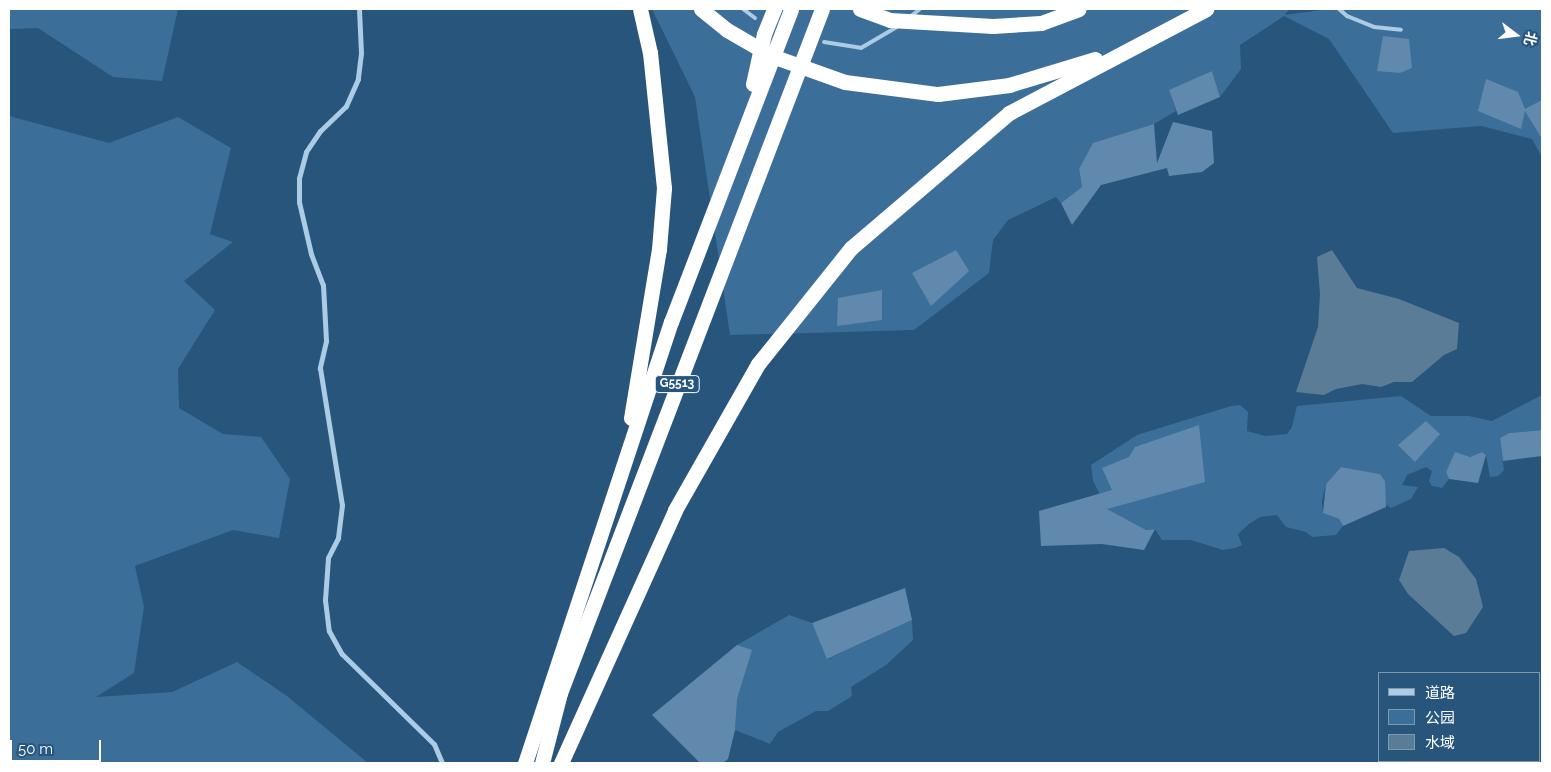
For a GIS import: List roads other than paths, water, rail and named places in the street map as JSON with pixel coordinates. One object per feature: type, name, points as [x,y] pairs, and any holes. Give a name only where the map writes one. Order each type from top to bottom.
[{"type":"highway","points":[[625,458],[659,249],[664,188],[659,120],[650,53],[640,9]]},
{"type":"highway","points":[[701,9],[727,30],[772,56],[845,82],[938,94],[1009,85],[1128,49]]},
{"type":"highway","points":[[744,127],[764,34],[774,9]]},
{"type":"highway","name":"G5513","points":[[525,763],[671,322],[744,127],[791,9]]},
{"type":"highway","name":"G5513","points":[[542,763],[560,693],[822,9]]},
{"type":"highway","points":[[860,9],[890,20],[993,26],[1041,23],[1080,9]]},
{"type":"highway","points":[[561,763],[675,510],[758,364],[851,248],[1008,113],[1206,9]]},
{"type":"street","points":[[359,9],[361,53],[358,79],[346,106],[320,131],[306,152],[299,178],[299,202],[311,254],[323,285],[326,341],[320,368],[342,505],[338,538],[328,558],[325,600],[329,631],[342,654],[434,744],[442,763]]},
{"type":"lane","points":[[743,9],[756,18]]},
{"type":"lane","points":[[824,42],[861,48],[887,35],[920,9]]},
{"type":"lane","points":[[1339,9],[1347,16],[1374,27],[1401,30]]},
{"type":"water","points":[[1332,250],[1357,288],[1399,299],[1459,323],[1457,349],[1444,355],[1412,382],[1394,382],[1381,387],[1362,384],[1336,389],[1324,395],[1296,392],[1318,327],[1320,294],[1317,257]]},
{"type":"water","points":[[1444,548],[1459,557],[1476,579],[1483,607],[1466,633],[1454,636],[1408,594],[1399,580],[1409,551]]}]
